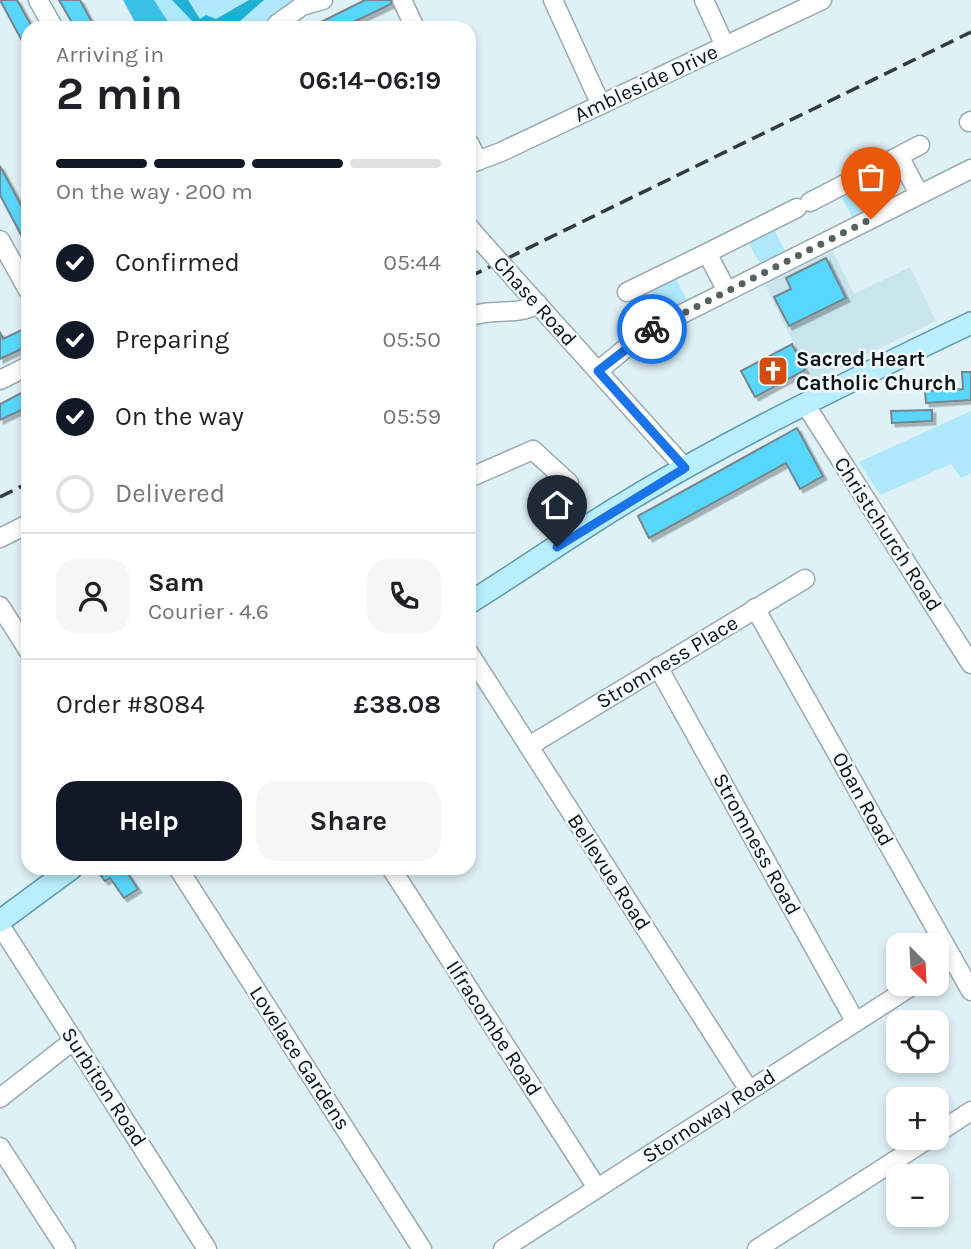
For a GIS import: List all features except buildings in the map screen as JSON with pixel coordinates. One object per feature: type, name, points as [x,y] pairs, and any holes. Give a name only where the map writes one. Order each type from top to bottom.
[{"type":"main road","points":[[476,598],[625,502],[685,468],[805,404],[971,323]]},
{"type":"main road","points":[[0,923],[63,875]]},
{"type":"street","points":[[38,0],[50,21]]},
{"type":"street","points":[[282,21],[302,6],[323,0]]},
{"type":"street","points":[[402,0],[412,21]]},
{"type":"street","points":[[552,0],[601,105]]},
{"type":"street","points":[[704,0],[725,46]]},
{"type":"street","name":"Ambleside Drive","points":[[476,161],[601,105],[822,0]]},
{"type":"street","points":[[628,292],[920,145]]},
{"type":"street","points":[[899,156],[919,194]]},
{"type":"street","points":[[598,371],[645,333],[971,169]]},
{"type":"street","name":"Chase Road","points":[[476,235],[685,468]]},
{"type":"street","points":[[0,240],[21,278]]},
{"type":"street","points":[[707,253],[727,291]]},
{"type":"street","points":[[476,315],[489,311],[523,311],[538,304]]},
{"type":"street","points":[[0,380],[21,370]]},
{"type":"street","name":"Christchurch Road","points":[[805,404],[964,638],[971,664]]},
{"type":"street","points":[[476,475],[533,450],[569,483]]},
{"type":"street","points":[[0,538],[21,528]]},
{"type":"street","name":"Stromness Place","points":[[528,746],[805,579]]},
{"type":"street","points":[[0,606],[21,639]]},
{"type":"street","name":"Oban Road","points":[[755,608],[971,991]]},
{"type":"street","name":"Bellevue Road","points":[[476,664],[749,1090]]},
{"type":"street","name":"Stromness Road","points":[[658,667],[855,1021]]},
{"type":"street","name":"Lovelace Gardens","points":[[182,875],[422,1249]]},
{"type":"street","name":"Ilfracombe Road","points":[[396,875],[597,1188]]},
{"type":"street","name":"Surbiton Road","points":[[0,923],[207,1249]]},
{"type":"street","points":[[949,962],[953,959]]},
{"type":"street","name":"Stornoway Road","points":[[503,1249],[896,996]]},
{"type":"street","points":[[0,1098],[74,1040]]},
{"type":"street","points":[[949,1125],[971,1111]]},
{"type":"street","points":[[0,1147],[66,1249]]},
{"type":"street","points":[[757,1249],[911,1150]]},
{"type":"shaded area","points":[[123,0],[154,0],[168,21],[134,21]]},
{"type":"shaded area","points":[[126,0],[301,0],[268,19],[269,21],[138,21]]},
{"type":"shaded area","points":[[172,0],[188,0],[200,19],[206,15],[216,19],[249,0],[264,0],[240,21],[192,21]]},
{"type":"shaded area","points":[[866,181],[878,204],[853,218],[840,194]]},
{"type":"shaded area","points":[[773,228],[785,251],[760,264],[747,240]]},
{"type":"shaded area","points":[[833,251],[854,294],[910,267],[936,321],[812,381],[765,284]]},
{"type":"shaded area","points":[[675,277],[687,300],[663,313],[650,289]]},
{"type":"shaded area","points":[[971,411],[971,473],[961,478],[951,464],[880,495],[859,462]]},
{"type":"railway","points":[[476,274],[971,32]]},
{"type":"railway","points":[[0,497],[21,486]]},
{"type":"way so far","points":[[652,329],[871,219]]},
{"type":"place","name":"Sacred Heart Catholic Church","points":[[773,371]]},
{"type":"route","points":[[557,547],[625,502],[685,468],[598,371],[652,329]]}]
